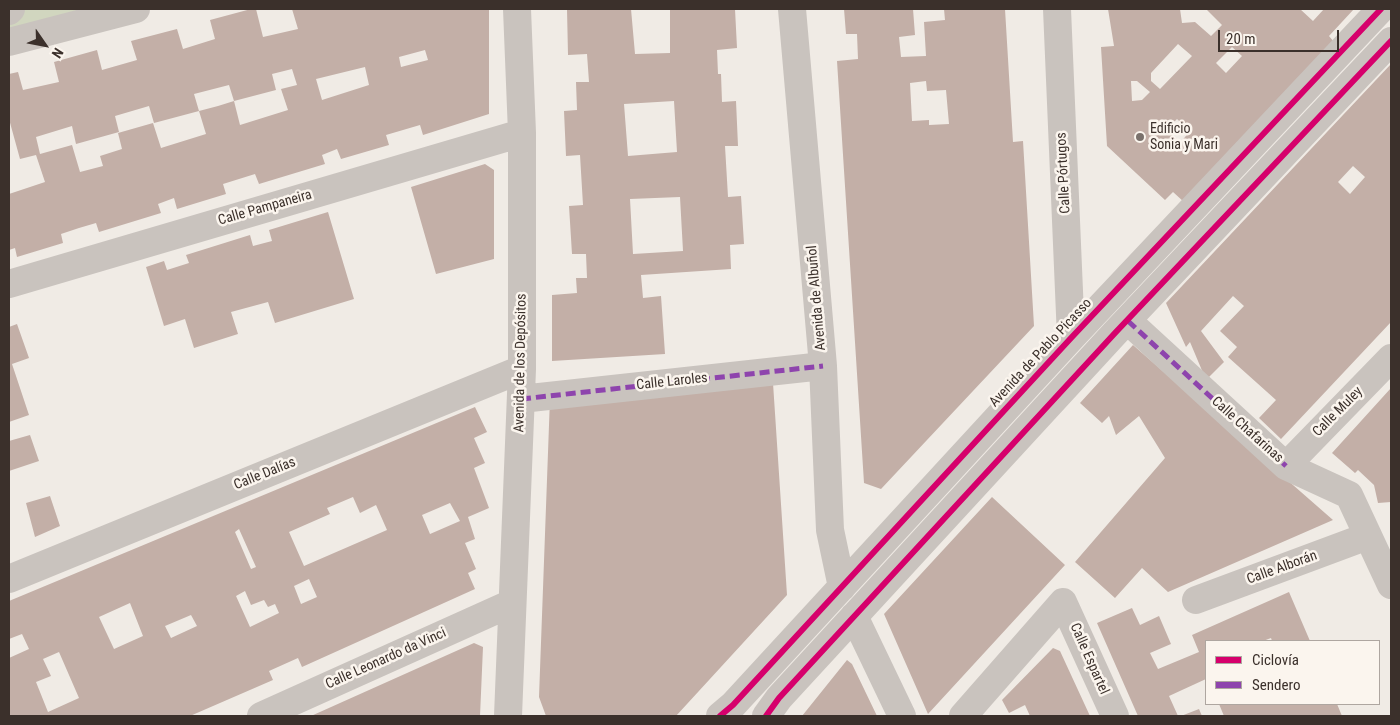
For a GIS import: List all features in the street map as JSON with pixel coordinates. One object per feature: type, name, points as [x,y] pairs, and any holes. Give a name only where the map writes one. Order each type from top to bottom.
[{"type":"street","points":[[9,42],[103,13],[136,9]]},
{"type":"street","name":"Avenida de los Depósitos","points":[[508,716],[522,369],[522,133],[517,9]]},
{"type":"street","name":"Avenida de Albuñol","points":[[792,9],[822,366],[830,530],[842,587]]},
{"type":"street","name":"Calle Pórtugos","points":[[1057,9],[1071,338]]},
{"type":"street","name":"Avenida de Pablo Picasso","points":[[720,716],[842,587],[1071,338],[1381,9]]},
{"type":"street","points":[[766,716],[779,698],[854,616],[1391,41]]},
{"type":"street","name":"Calle Pampaneira","points":[[9,284],[522,133]]},
{"type":"street","name":"Calle Chafarinas","points":[[1128,321],[1286,466],[1349,495],[1391,585]]},
{"type":"street","name":"Calle Muley","points":[[1286,466],[1391,358]]},
{"type":"street","name":"Calle Laroles","points":[[521,399],[822,366]]},
{"type":"street","name":"Calle Dalías","points":[[9,579],[522,369]]},
{"type":"street","name":"Calle Alborán","points":[[1196,600],[1368,536]]},
{"type":"street","name":"Calle Espartel","points":[[964,716],[1063,602],[1114,716]]},
{"type":"street","name":"Calle Leonardo da Vinci","points":[[261,716],[512,603]]},
{"type":"street","points":[[854,616],[902,716]]},
{"type":"green space","points":[[11,9],[101,9],[9,42],[9,11]]},
{"type":"building","points":[[256,9],[263,37],[298,29],[292,9],[489,9],[489,114],[423,135],[420,125],[386,135],[389,145],[341,159],[337,149],[322,155],[325,164],[259,184],[255,174],[223,184],[226,194],[177,209],[174,198],[158,204],[161,213],[99,232],[96,223],[79,228],[61,234],[63,243],[17,257],[15,248],[9,250],[9,194],[45,182],[36,155],[20,159],[9,119],[9,74],[18,72],[23,90],[59,82],[54,62],[97,50],[102,70],[137,60],[131,41],[177,29],[183,49],[215,39],[210,20]],"holes":[[[425,50],[428,60],[401,67],[399,57]],[[365,67],[369,85],[322,100],[316,79]],[[292,69],[297,85],[281,89],[288,110],[240,125],[234,101],[276,90],[272,74]],[[229,85],[234,101],[199,111],[194,94]],[[149,106],[154,123],[199,111],[206,134],[161,148],[153,123],[118,133],[122,149],[100,156],[103,166],[80,172],[72,145],[40,154],[36,137],[72,126],[76,144],[119,132],[115,116]]]},
{"type":"building","points":[[567,9],[631,9],[635,54],[670,53],[670,9],[735,9],[737,48],[717,50],[718,74],[721,74],[722,102],[736,101],[738,146],[725,146],[728,197],[741,196],[744,244],[730,245],[731,269],[641,275],[643,298],[661,296],[665,354],[552,361],[552,295],[577,293],[576,278],[587,278],[586,254],[572,254],[569,206],[583,205],[580,155],[566,156],[564,111],[577,110],[576,82],[589,82],[587,54],[568,55]],"holes":[[[674,101],[677,152],[628,156],[624,104]],[[680,197],[683,251],[633,254],[630,199]]]},
{"type":"building","points":[[844,9],[913,9],[915,35],[899,37],[901,57],[926,56],[924,22],[945,20],[944,9],[1005,9],[1013,142],[1023,141],[1034,326],[881,489],[864,483],[837,61],[858,59],[857,34],[846,34]],"holes":[[[926,81],[927,91],[946,90],[949,124],[929,125],[929,120],[912,121],[910,83]]]},
{"type":"building","points":[[1108,9],[1180,9],[1182,23],[1195,22],[1211,36],[1222,25],[1206,9],[1300,9],[1313,21],[1324,9],[1354,9],[1329,36],[1334,42],[1184,202],[1173,192],[1165,200],[1107,146],[1101,47],[1114,46]],"holes":[[[1178,44],[1192,56],[1160,89],[1151,81],[1151,73]],[[1232,47],[1242,56],[1226,73],[1216,63]],[[1131,81],[1137,81],[1150,92],[1142,100],[1132,101]],[[1177,119],[1190,131],[1180,143],[1166,130]]]},
{"type":"building","points":[[1391,64],[1391,322],[1281,439],[1259,418],[1276,400],[1228,357],[1237,347],[1220,331],[1244,306],[1233,296],[1201,331],[1224,362],[1206,380],[1190,342],[1186,347],[1166,303]],"holes":[[[1353,166],[1365,177],[1350,194],[1338,182]]]},
{"type":"building","points":[[485,164],[494,170],[494,259],[436,274],[411,187]]},
{"type":"building","points":[[328,212],[354,299],[275,323],[268,302],[231,312],[238,334],[194,348],[185,319],[164,326],[146,267],[164,261],[167,270],[189,263],[186,255],[250,235],[253,246],[272,241],[269,230]]},
{"type":"building","points":[[17,324],[29,358],[12,364],[29,415],[9,422],[9,327]]},
{"type":"building","points":[[1133,345],[1333,520],[1168,592],[1142,568],[1115,598],[1075,562],[1165,458],[1139,416],[1116,435],[1109,416],[1102,423],[1080,403]]},
{"type":"building","points":[[773,383],[787,595],[676,716],[546,716],[539,697],[550,398]]},
{"type":"building","points":[[1391,388],[1391,502],[1378,503],[1374,485],[1358,470],[1355,473],[1332,453]]},
{"type":"building","points":[[475,407],[487,432],[474,438],[485,463],[474,468],[489,508],[468,517],[475,539],[465,543],[476,569],[468,573],[475,589],[302,667],[298,658],[269,671],[273,680],[190,716],[9,716],[9,658],[29,649],[22,634],[9,639],[9,601]],"holes":[[[353,497],[360,513],[376,505],[387,530],[304,566],[289,532],[330,514],[327,508]],[[450,503],[460,521],[430,534],[422,515]],[[239,529],[256,567],[251,569],[235,532]],[[309,579],[317,597],[301,604],[294,586]],[[245,591],[251,605],[264,600],[268,607],[275,604],[279,613],[250,627],[236,596]],[[130,603],[143,636],[114,649],[99,617]],[[191,615],[197,626],[171,638],[165,626]],[[59,652],[79,698],[48,712],[36,682],[51,676],[43,659]]]},
{"type":"building","points":[[30,435],[39,461],[9,471],[9,441]]},
{"type":"building","points":[[50,496],[60,526],[35,537],[26,503]]},
{"type":"building","points":[[992,497],[1065,565],[928,714],[884,614]]},
{"type":"building","points":[[1289,592],[1310,640],[1272,640],[1271,638],[1266,640],[1205,640],[1205,679],[1169,696],[1178,716],[1138,716],[1097,623],[1132,608],[1140,625],[1159,616],[1171,644],[1150,653],[1158,669],[1199,652],[1192,635]]},
{"type":"building","points":[[474,643],[483,647],[480,716],[311,716]]},
{"type":"building","points":[[1053,648],[1060,651],[1090,716],[1030,716],[1025,705],[1009,713],[1002,700]]},
{"type":"building","points":[[847,660],[852,664],[877,716],[802,716]]},
{"type":"building","points":[[1219,705],[1337,705],[1342,716],[1224,716]]},
{"type":"building","points":[[1199,709],[1202,716],[1181,716]]},
{"type":"marked path","points":[[1128,321],[1286,466]]},
{"type":"marked path","points":[[521,399],[823,366]]},
{"type":"cycle path","points":[[720,716],[733,705],[1071,338],[1381,9]]},
{"type":"cycle path","points":[[766,716],[779,698],[1115,333],[1391,41]]},
{"type":"place","name":"Edificio Sonia y Mari","points":[[1140,137]]}]
